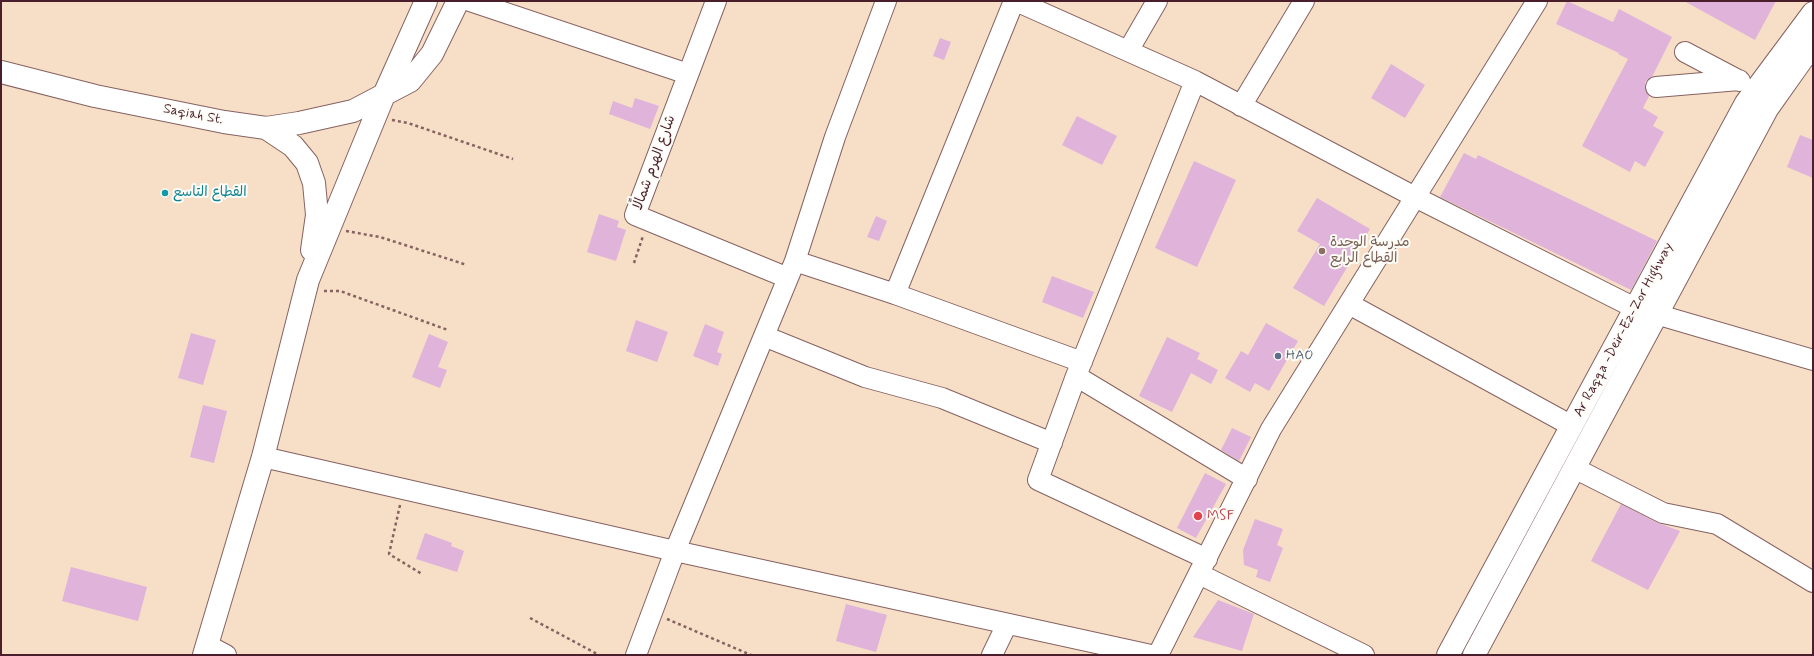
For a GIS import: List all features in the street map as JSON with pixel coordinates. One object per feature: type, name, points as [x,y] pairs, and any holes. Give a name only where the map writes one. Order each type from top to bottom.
[{"type":"main road","points":[[307,286],[384,95],[426,1]]},
{"type":"main road","name":"Saqiah St.","points":[[1,72],[95,96],[224,122],[266,128],[300,123],[353,111],[410,81],[432,54],[458,1]]},
{"type":"main road","name":"Ar Raqqa -Deir-Ez-Zor Highway","points":[[1448,655],[1746,103],[1747,85],[1813,13]]},
{"type":"main road","name":"Ar Raqqa -Deir-Ez-Zor Highway","points":[[1474,655],[1767,109],[1813,44]]},
{"type":"main road","points":[[213,652],[307,286],[317,215],[314,183],[307,163],[293,146],[266,128]]},
{"type":"street","points":[[470,1],[688,74]]},
{"type":"street","name":"شارع الهرم شمالًا","points":[[716,1],[635,215],[792,270],[895,294],[1079,369],[1246,479]]},
{"type":"street","points":[[636,655],[675,551],[792,270],[836,137],[886,1]]},
{"type":"street","points":[[895,294],[1015,1],[1194,81],[1415,198],[1635,308],[1813,360]]},
{"type":"street","points":[[1128,51],[1157,1]]},
{"type":"street","points":[[1241,106],[1304,1]]},
{"type":"street","points":[[1158,655],[1271,429],[1537,1]]},
{"type":"street","points":[[1685,52],[1747,85]]},
{"type":"street","points":[[1194,81],[1079,369],[1038,480],[1203,566],[1364,655]]},
{"type":"street","points":[[1656,87],[1747,85]]},
{"type":"street","points":[[1349,304],[1572,426]]},
{"type":"street","points":[[764,336],[865,377],[942,398],[1052,443]]},
{"type":"street","points":[[263,457],[675,551],[1151,655]]},
{"type":"street","points":[[1574,468],[1663,513],[1717,524],[1813,582]]},
{"type":"street","points":[[992,655],[1007,624]]},
{"type":"path","points":[[376,116],[408,123],[513,159]]},
{"type":"path","points":[[634,263],[648,220]]},
{"type":"path","points":[[330,228],[380,237],[466,265]]},
{"type":"path","points":[[307,286],[340,291],[448,330]]},
{"type":"path","points":[[404,489],[390,554],[422,574]]},
{"type":"path","points":[[652,613],[751,655]]},
{"type":"path","points":[[530,618],[599,655]]},
{"type":"building","points":[[1567,1],[1613,22],[1619,9],[1672,37],[1652,77],[1645,82],[1645,90],[1649,96],[1643,108],[1658,117],[1653,126],[1664,132],[1645,167],[1635,161],[1630,172],[1582,146],[1628,59],[1618,54],[1619,53],[1556,24]]},
{"type":"building","points":[[1684,1],[1776,1],[1755,40]]},
{"type":"building","points":[[940,38],[951,42],[944,60],[933,56]]},
{"type":"building","points":[[1391,64],[1425,85],[1405,118],[1371,98]]},
{"type":"building","points":[[635,98],[659,106],[650,129],[609,114],[613,101],[632,108]]},
{"type":"building","points":[[1077,116],[1117,136],[1102,165],[1062,145]]},
{"type":"building","points":[[1800,135],[1813,140],[1813,178],[1787,167]]},
{"type":"building","points":[[1464,153],[1476,159],[1478,155],[1657,241],[1631,290],[1440,197]]},
{"type":"building","points":[[1194,161],[1236,180],[1197,267],[1155,248]]},
{"type":"building","points":[[1317,198],[1370,229],[1324,306],[1293,288],[1320,244],[1297,231]]},
{"type":"building","points":[[599,214],[619,221],[617,227],[626,230],[616,261],[587,252]]},
{"type":"building","points":[[876,216],[887,221],[879,241],[867,237]]},
{"type":"building","points":[[1052,276],[1094,292],[1083,318],[1042,302]]},
{"type":"building","points":[[636,320],[668,332],[657,362],[626,351]]},
{"type":"building","name":"HAO","points":[[1266,323],[1298,341],[1269,391],[1255,383],[1250,392],[1225,378],[1241,351],[1248,355]]},
{"type":"building","points":[[705,324],[724,332],[717,352],[722,354],[718,366],[693,356]]},
{"type":"building","points":[[191,333],[216,340],[203,385],[178,378]]},
{"type":"building","points":[[429,334],[448,342],[438,367],[447,370],[440,388],[412,377]]},
{"type":"building","points":[[1167,337],[1200,353],[1197,359],[1218,370],[1211,384],[1191,373],[1172,412],[1139,396]]},
{"type":"building","points":[[203,405],[227,411],[214,463],[190,457]]},
{"type":"building","points":[[1232,428],[1251,437],[1239,461],[1221,450]]},
{"type":"building","points":[[1205,473],[1226,484],[1196,538],[1177,528]]},
{"type":"building","points":[[1621,504],[1658,523],[1680,531],[1648,590],[1591,561]]},
{"type":"building","points":[[1255,519],[1283,529],[1277,545],[1283,548],[1270,582],[1256,577],[1258,570],[1244,565],[1243,550]]},
{"type":"building","points":[[425,533],[452,543],[451,546],[464,551],[457,572],[416,559]]},
{"type":"building","points":[[71,567],[147,587],[138,621],[62,601]]},
{"type":"building","points":[[1218,600],[1254,614],[1242,651],[1193,637]]},
{"type":"building","points":[[846,604],[887,615],[876,652],[836,641]]},
{"type":"place","name":"القطاع التاسع","points":[[165,193]]},
{"type":"place","name":"مدرسة الوحدة القطاع الرابع","points":[[1322,251]]},
{"type":"place","name":"HAO","points":[[1278,356]]},
{"type":"place","name":"MSF","points":[[1198,516]]}]
